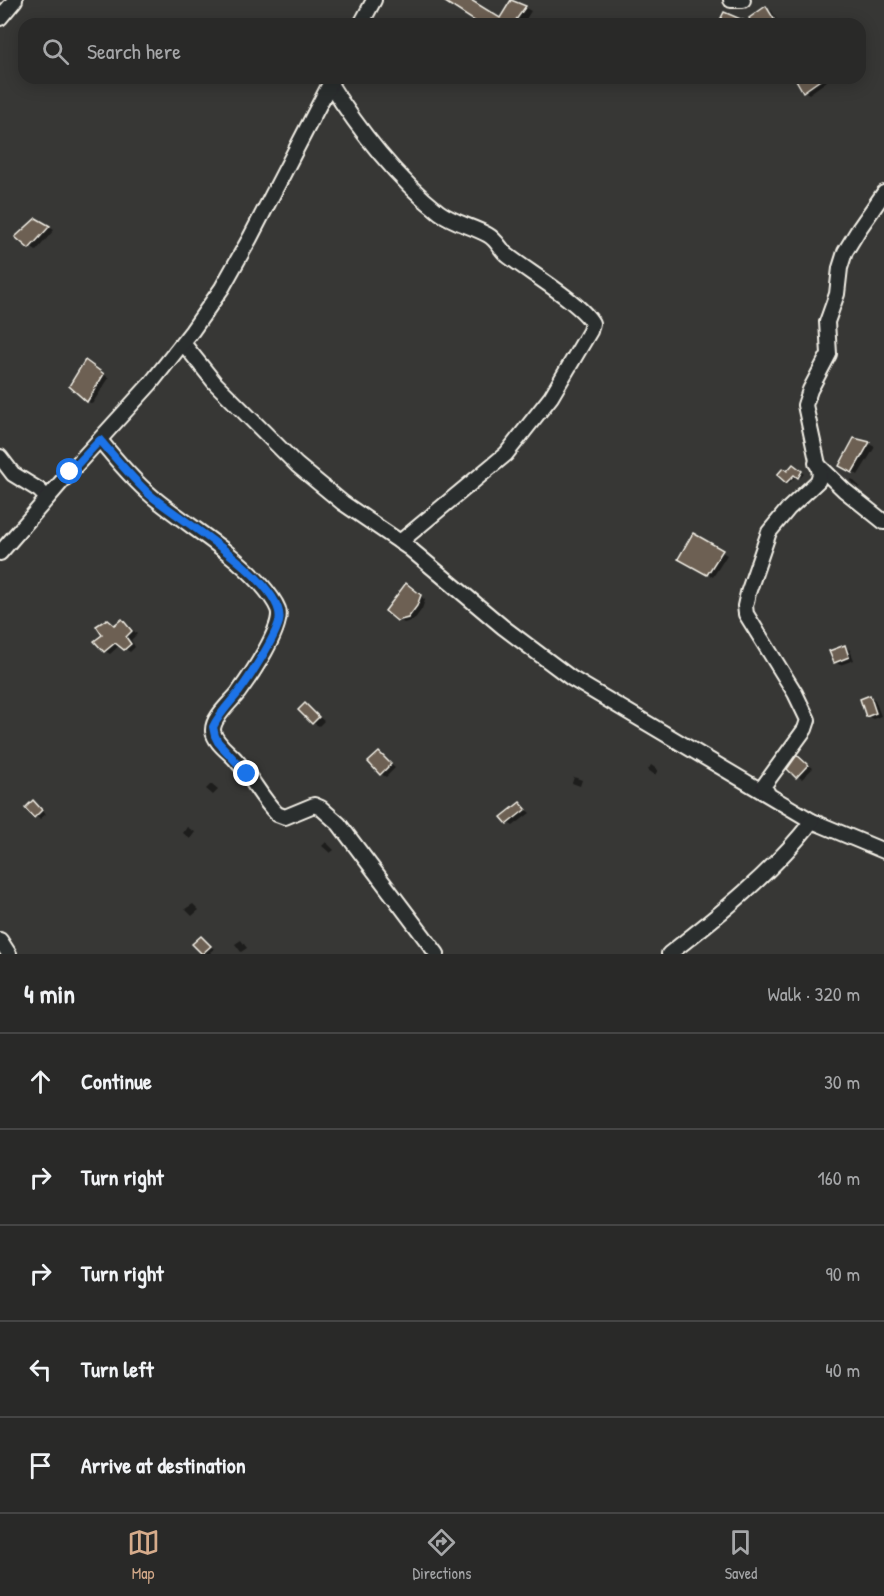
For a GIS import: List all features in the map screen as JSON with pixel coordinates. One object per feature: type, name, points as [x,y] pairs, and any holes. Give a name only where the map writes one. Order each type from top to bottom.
[{"type":"street","points":[[0,18],[15,0]]},
{"type":"street","points":[[364,18],[374,0]]},
{"type":"street","points":[[731,0],[743,0]]},
{"type":"street","points":[[0,553],[151,383],[183,343],[227,278],[330,84]]},
{"type":"street","points":[[333,84],[342,103],[391,167],[430,204],[450,218],[492,237],[504,252],[580,310],[592,323],[590,331],[551,397],[506,454],[400,542]]},
{"type":"street","points":[[768,794],[765,783],[805,729],[808,720],[795,693],[746,614],[745,606],[750,584],[769,532],[788,509],[818,482],[820,474],[814,462],[815,446],[806,413],[806,399],[829,354],[827,322],[837,294],[840,268],[845,252],[884,193]]},
{"type":"street","points":[[183,343],[215,383],[297,465],[342,503],[400,542],[503,627],[571,678],[617,703],[705,759],[812,821],[884,851]]},
{"type":"street","points":[[100,440],[150,495],[217,543],[248,570],[267,591],[279,612],[278,626],[267,646],[238,692],[214,724],[215,736],[242,767],[277,814],[285,817],[314,806],[321,808],[339,824],[437,954]]},
{"type":"street","points":[[0,458],[13,474],[39,490],[47,498]]},
{"type":"street","points":[[814,462],[884,522]]},
{"type":"street","points":[[669,954],[735,899],[802,834],[812,821]]},
{"type":"building","points":[[442,0],[471,0],[500,18],[470,18]]},
{"type":"building","points":[[511,0],[526,6],[517,18],[500,18]]},
{"type":"building","points":[[766,6],[773,18],[749,18]]},
{"type":"building","points":[[724,12],[738,18],[721,18]]},
{"type":"building","points":[[798,84],[814,84],[803,92]]},
{"type":"building","points":[[36,218],[50,226],[29,249],[15,237]]},
{"type":"building","points":[[85,360],[104,374],[87,402],[69,386]]},
{"type":"building","points":[[854,438],[870,442],[852,473],[839,466]]},
{"type":"building","points":[[793,464],[802,471],[798,478],[794,475],[786,483],[777,475],[783,468],[787,471]]},
{"type":"building","points":[[693,533],[723,550],[707,575],[678,559]]},
{"type":"building","points":[[406,583],[421,595],[417,606],[408,618],[397,621],[385,611]]},
{"type":"building","points":[[107,619],[114,625],[122,619],[132,631],[126,637],[131,644],[124,650],[115,643],[104,652],[94,641],[102,635],[96,626]]},
{"type":"building","points":[[845,645],[849,657],[834,663],[829,651]]},
{"type":"building","points":[[870,695],[876,713],[866,717],[860,699]]},
{"type":"building","points":[[305,703],[319,717],[312,724],[298,710]]},
{"type":"building","points":[[379,752],[391,764],[380,775],[368,762]]},
{"type":"building","points":[[797,755],[808,765],[796,778],[787,769]]},
{"type":"building","points":[[33,800],[42,810],[34,818],[25,808]]},
{"type":"building","points":[[520,802],[526,809],[507,824],[501,817]]},
{"type":"building","points":[[201,936],[211,946],[202,954],[192,944]]},
{"type":"route","points":[[70,472],[100,440],[150,495],[217,543],[248,570],[276,603],[280,616],[273,636],[213,727],[218,742],[247,774]]}]
